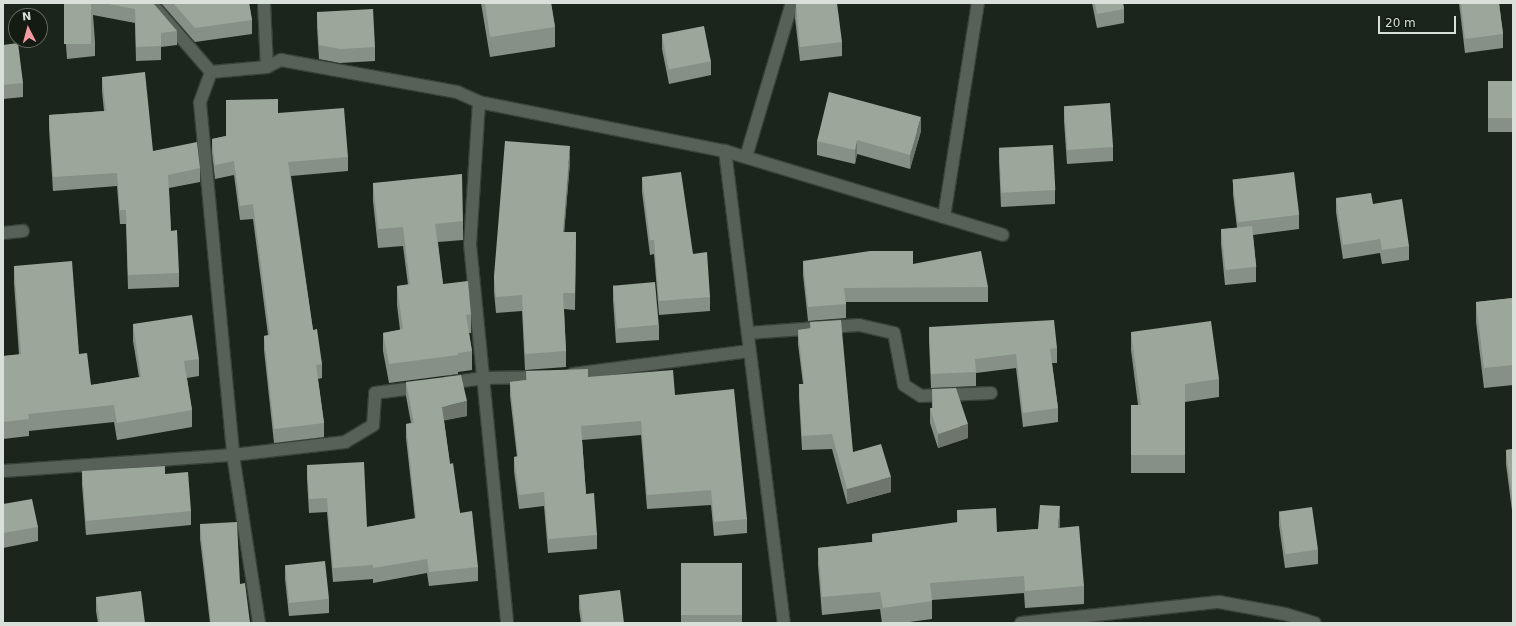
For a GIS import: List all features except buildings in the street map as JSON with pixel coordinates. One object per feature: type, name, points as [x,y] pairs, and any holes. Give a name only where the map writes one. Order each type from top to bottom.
[{"type":"street","points":[[151,3],[211,72]]},
{"type":"street","points":[[264,3],[267,67]]},
{"type":"street","points":[[746,157],[792,3]]},
{"type":"street","points":[[944,217],[978,3]]},
{"type":"street","points":[[211,72],[267,67],[281,60],[457,92],[479,102],[725,151],[1003,235]]},
{"type":"street","points":[[211,72],[200,103],[233,454],[259,623]]},
{"type":"street","points":[[479,102],[470,244],[507,621]]},
{"type":"street","points":[[725,151],[784,623]]},
{"type":"street","points":[[3,233],[23,231]]},
{"type":"street","points":[[748,333],[859,325],[866,326],[894,333],[904,385],[921,396],[991,393]]},
{"type":"street","points":[[3,471],[233,454],[345,442],[373,425],[375,393],[484,378],[560,376],[750,351]]},
{"type":"street","points":[[1021,623],[1219,602],[1285,614],[1315,623]]}]
